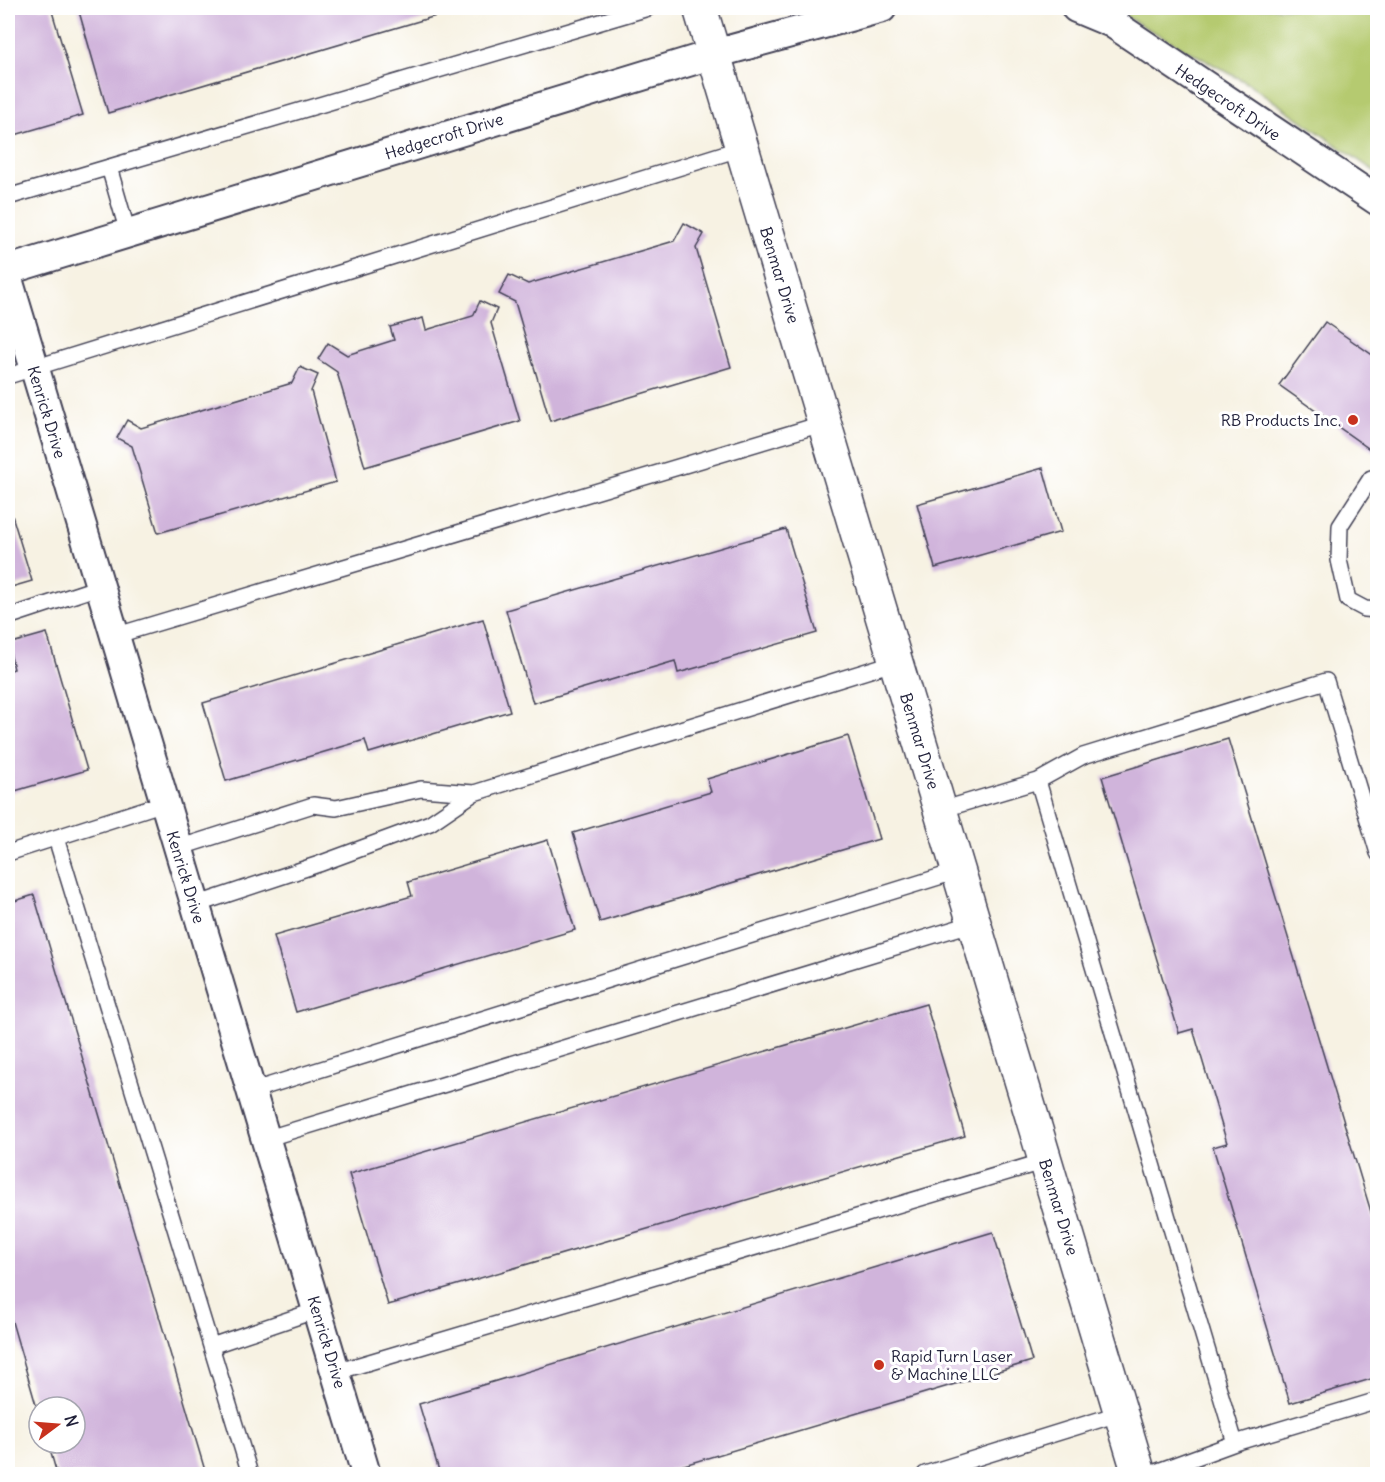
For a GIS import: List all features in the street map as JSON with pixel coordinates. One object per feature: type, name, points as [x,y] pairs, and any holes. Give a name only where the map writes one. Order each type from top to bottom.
[{"type":"street","name":"Benmar Drive","points":[[700,8],[1139,1474]]},
{"type":"street","name":"Hedgecroft Drive","points":[[8,270],[714,54],[882,8]]},
{"type":"street","name":"Hedgecroft Drive","points":[[1076,8],[1118,16],[1377,201]]},
{"type":"street","name":"Kenrick Drive","points":[[8,279],[20,372],[99,587],[366,1474]]},
{"type":"lane","points":[[8,197],[648,8]]},
{"type":"lane","points":[[20,372],[742,148]]},
{"type":"lane","points":[[109,167],[128,232]]},
{"type":"lane","points":[[114,636],[825,423]]},
{"type":"lane","points":[[1371,478],[1340,525],[1338,560],[1348,600],[1365,609],[1377,610]]},
{"type":"lane","points":[[8,617],[99,587]]},
{"type":"lane","points":[[195,905],[319,864],[430,823],[474,793],[896,662]]},
{"type":"lane","points":[[940,810],[1038,781],[1083,756],[1326,681],[1377,853]]},
{"type":"lane","points":[[1038,781],[1235,1443]]},
{"type":"lane","points":[[178,848],[314,805],[336,808],[421,789],[474,793]]},
{"type":"lane","points":[[8,853],[164,803]]},
{"type":"lane","points":[[56,838],[250,1474]]},
{"type":"lane","points":[[251,1091],[958,871]]},
{"type":"lane","points":[[265,1139],[974,922]]},
{"type":"lane","points":[[336,1372],[1046,1161]]},
{"type":"lane","points":[[211,1346],[317,1310]]},
{"type":"lane","points":[[1150,1474],[1235,1443],[1377,1400]]},
{"type":"lane","points":[[925,1474],[1121,1413]]},
{"type":"path","points":[[1374,8],[1377,13]]},
{"type":"green space","points":[[1110,8],[1377,8],[1377,173],[1249,84]]},
{"type":"building","points":[[8,8],[51,8],[83,115],[8,137]]},
{"type":"building","points":[[78,8],[463,8],[108,113]]},
{"type":"building","points":[[684,223],[704,234],[696,248],[731,367],[550,421],[515,302],[499,294],[509,275],[528,284],[674,241]]},
{"type":"building","points":[[480,301],[497,309],[491,323],[520,421],[365,467],[337,372],[318,359],[328,343],[347,355],[394,340],[390,327],[423,318],[426,330],[473,316]]},
{"type":"building","name":"RB Products Inc.","points":[[1325,322],[1378,359],[1378,455],[1279,385]]},
{"type":"building","points":[[300,367],[318,375],[311,391],[336,482],[158,533],[132,446],[117,438],[127,420],[141,428],[292,383]]},
{"type":"building","points":[[1043,468],[1061,532],[935,568],[917,504]]},
{"type":"building","points":[[8,502],[32,581],[8,588]]},
{"type":"building","points":[[786,529],[817,633],[678,673],[675,661],[533,703],[506,610]]},
{"type":"building","points":[[483,619],[510,711],[369,753],[365,740],[226,781],[203,703]]},
{"type":"building","points":[[47,633],[87,770],[8,793],[8,671],[14,669],[8,644]]},
{"type":"building","points":[[848,736],[879,839],[600,922],[573,833],[711,792],[707,779]]},
{"type":"building","points":[[1228,739],[1378,1235],[1378,1377],[1290,1403],[1213,1147],[1227,1143],[1193,1029],[1179,1033],[1102,777]]},
{"type":"building","points":[[548,840],[575,930],[296,1012],[274,936],[412,896],[408,882]]},
{"type":"building","points":[[34,895],[206,1474],[57,1474],[51,1455],[87,1455],[87,1395],[33,1395],[8,1308],[8,903]]},
{"type":"building","points":[[926,1004],[965,1136],[388,1305],[349,1174]]},
{"type":"building","points":[[993,1232],[1032,1361],[654,1474],[440,1474],[419,1404]]},
{"type":"place","name":"RB Products Inc.","points":[[1353,420]]},
{"type":"place","name":"Rapid Turn Laser & Machine LLC","points":[[879,1365]]}]
